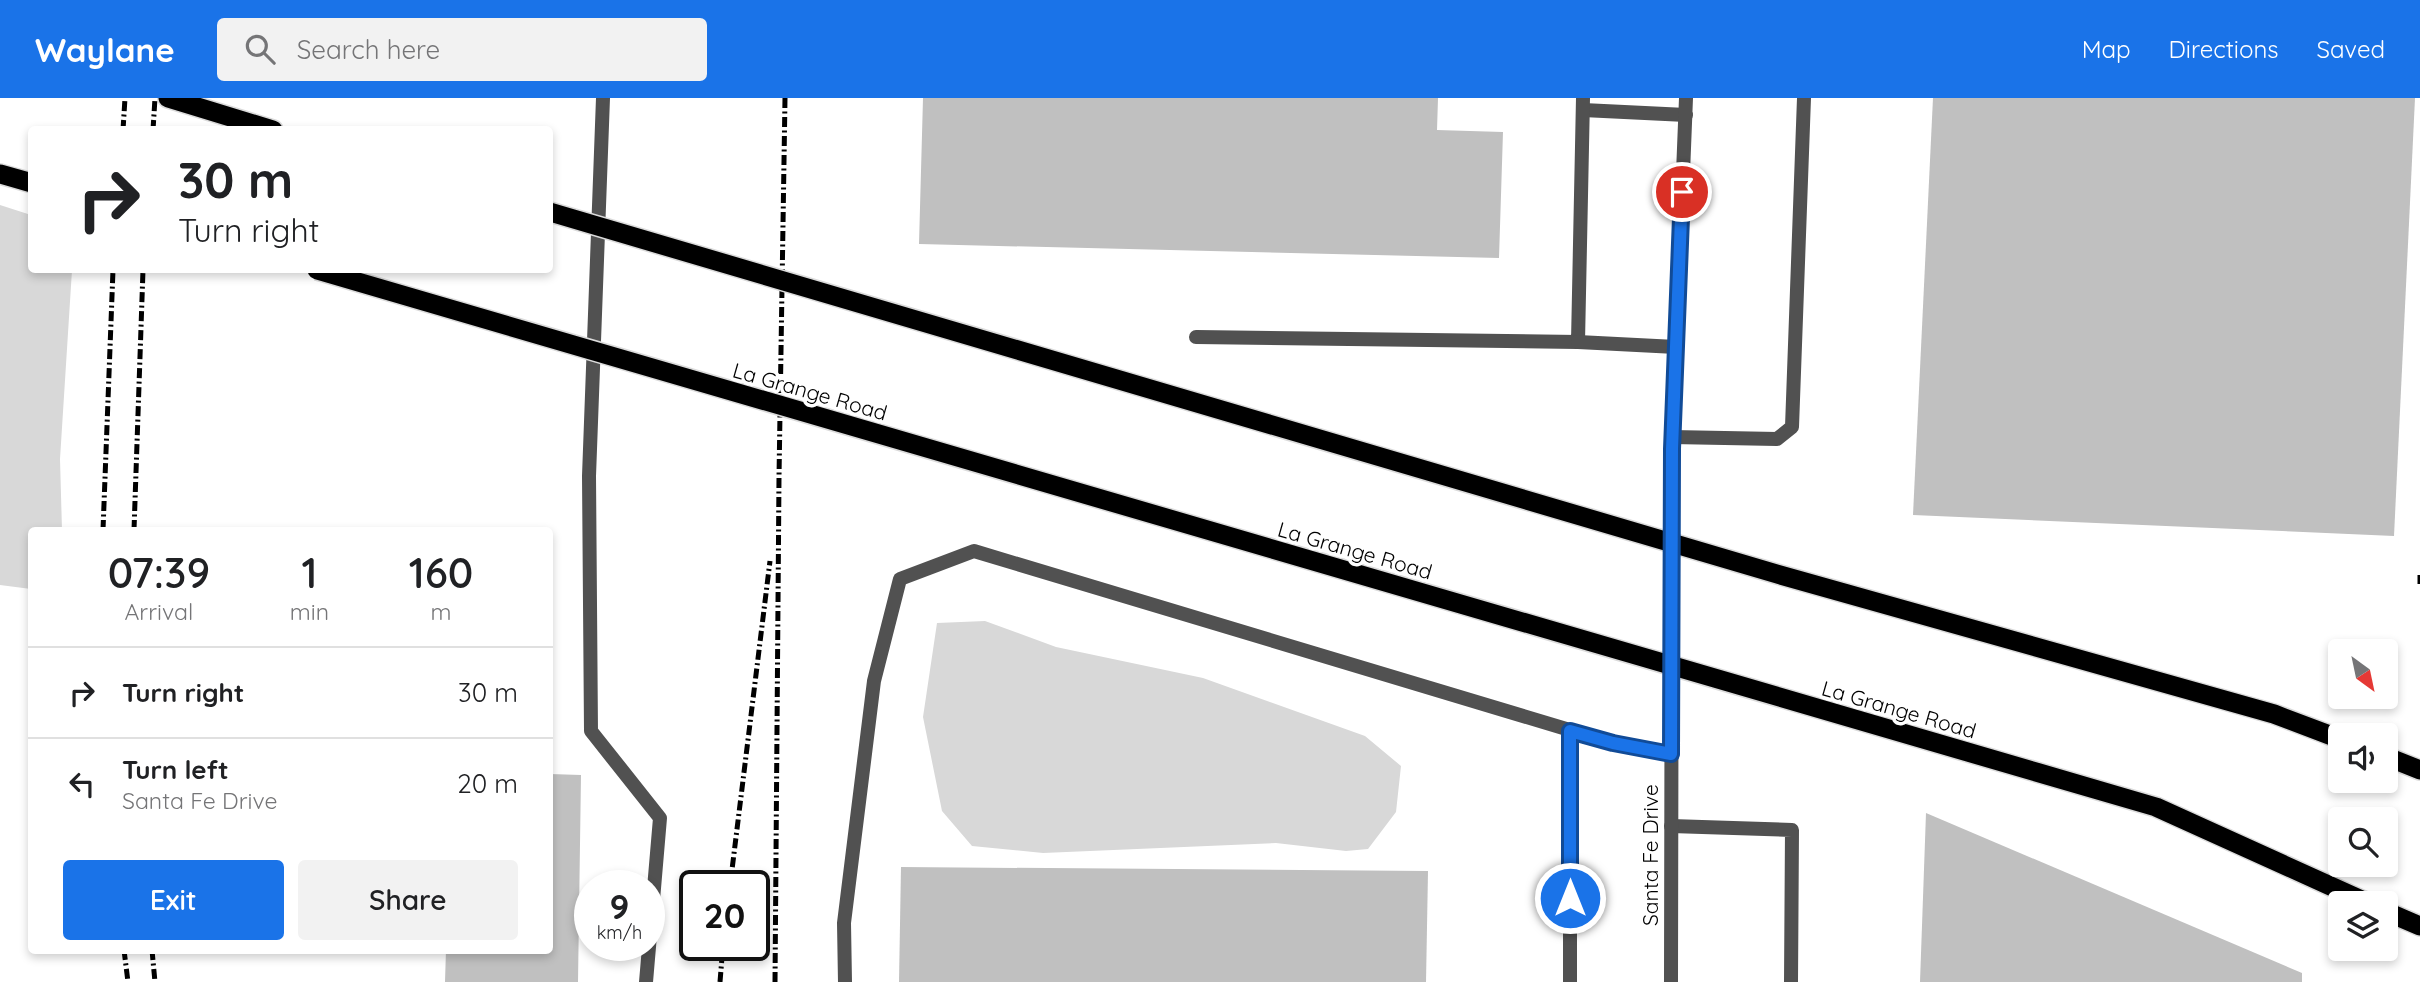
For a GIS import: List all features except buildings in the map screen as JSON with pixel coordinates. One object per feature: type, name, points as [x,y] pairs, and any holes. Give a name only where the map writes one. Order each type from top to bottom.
[{"type":"highway","points":[[167,98],[260,126]]},
{"type":"highway","points":[[0,174],[28,182]]},
{"type":"highway","points":[[553,213],[1763,570],[2274,714],[2328,734]]},
{"type":"highway","name":"La Grange Road","points":[[327,273],[2156,807],[2342,891]]},
{"type":"highway","points":[[2398,761],[2420,770]]},
{"type":"highway","points":[[2398,917],[2420,926]]},
{"type":"street","points":[[603,98],[589,476],[591,731],[660,818],[646,982]]},
{"type":"street","name":"Santa Fe Drive","points":[[1671,982],[1672,437],[1686,98]]},
{"type":"street","points":[[1672,437],[1777,439],[1792,427],[1804,98]]},
{"type":"street","points":[[1578,342],[1583,104],[1686,115]]},
{"type":"street","points":[[1196,337],[1578,342],[1676,346]]},
{"type":"street","points":[[845,982],[844,923],[874,681],[900,579],[974,551],[1570,731],[1613,743],[1671,754]]},
{"type":"street","points":[[1570,731],[1570,982]]},
{"type":"street","points":[[1671,826],[1792,830],[1791,982]]},
{"type":"shaded area","points":[[0,205],[28,214],[28,273],[72,273],[60,459],[62,527],[28,527],[28,589],[0,585]]},
{"type":"shaded area","points":[[985,621],[1056,647],[1203,678],[1365,736],[1401,766],[1396,812],[1368,849],[1346,851],[1276,843],[1043,853],[972,846],[942,811],[923,717],[937,623]]},
{"type":"railway","points":[[123,126],[125,98]]},
{"type":"railway","points":[[153,126],[155,98]]},
{"type":"railway","points":[[775,982],[785,98]]},
{"type":"railway","points":[[103,527],[113,273]]},
{"type":"railway","points":[[134,527],[143,273]]},
{"type":"railway","points":[[732,870],[770,561]]},
{"type":"railway","points":[[2420,575],[2420,584]]},
{"type":"railway","points":[[124,954],[128,982]]},
{"type":"railway","points":[[152,954],[155,982]]},
{"type":"railway","points":[[720,982],[722,961]]},
{"type":"route","points":[[1570,898],[1570,731],[1613,743],[1671,754],[1672,449],[1682,192]]}]
